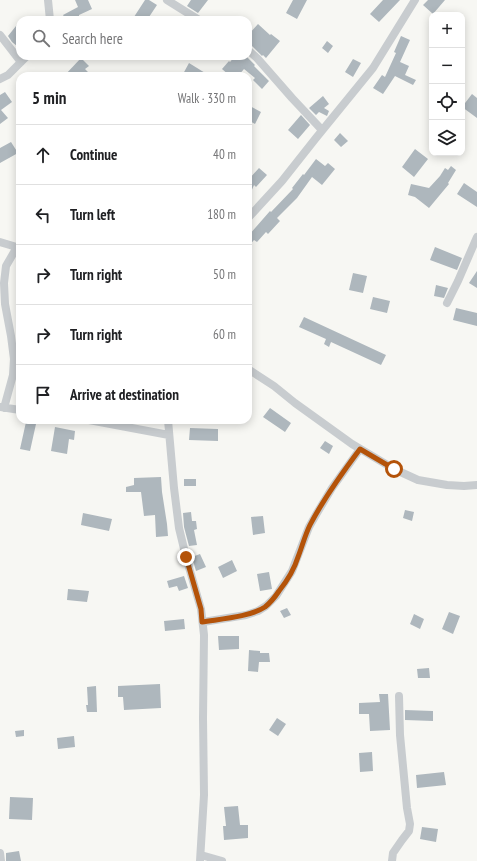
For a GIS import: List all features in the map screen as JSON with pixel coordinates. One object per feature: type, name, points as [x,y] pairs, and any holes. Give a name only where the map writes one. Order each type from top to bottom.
[{"type":"street","points":[[48,0],[50,16]]},
{"type":"street","points":[[167,0],[193,16]]},
{"type":"street","points":[[252,214],[282,181],[374,68],[415,0]]},
{"type":"street","points":[[0,35],[16,51]]},
{"type":"street","points":[[252,54],[322,130]]},
{"type":"street","points":[[0,79],[8,75],[23,60]]},
{"type":"street","points":[[447,303],[477,237]]},
{"type":"street","points":[[0,242],[16,247]]},
{"type":"street","points":[[16,252],[6,266],[4,283],[5,304],[14,359],[12,375],[2,408],[16,410]]},
{"type":"street","points":[[252,371],[274,386],[295,404],[360,449],[394,469],[418,480],[447,485],[477,485]]},
{"type":"street","points":[[110,424],[169,435]]},
{"type":"street","points":[[168,424],[179,528],[201,609],[204,635],[204,795],[201,858],[222,861]]},
{"type":"street","points":[[202,622],[240,616],[258,611],[266,606],[276,596],[292,571],[309,527],[317,513],[332,488],[360,449]]},
{"type":"street","points":[[392,861],[393,853],[409,831],[410,824],[400,736],[399,696]]},
{"type":"street","points":[[0,852],[1,861]]},
{"type":"building","points":[[75,0],[88,0],[92,9],[79,16],[63,15],[78,7]]},
{"type":"building","points":[[145,0],[149,0],[157,5],[150,16],[135,16]]},
{"type":"building","points":[[191,0],[208,0],[198,13],[187,6]]},
{"type":"building","points":[[293,0],[307,0],[297,19],[286,13]]},
{"type":"building","points":[[383,0],[400,0],[379,22],[370,14]]},
{"type":"building","points":[[428,0],[445,0],[435,12],[431,12],[423,5]]},
{"type":"building","points":[[258,24],[270,35],[271,34],[280,41],[266,58],[252,46],[252,31]]},
{"type":"building","points":[[16,26],[16,45],[8,36]]},
{"type":"building","points":[[401,36],[410,40],[400,62],[409,66],[405,75],[416,80],[413,85],[395,76],[383,94],[373,88],[382,75],[385,77],[396,53],[394,52]]},
{"type":"building","points":[[327,41],[333,46],[328,53],[322,48]]},
{"type":"building","points":[[353,59],[361,63],[353,77],[345,72]]},
{"type":"building","points":[[79,60],[83,60],[89,66],[85,69],[88,72],[68,72]]},
{"type":"building","points":[[232,60],[250,60],[269,81],[262,89],[253,80],[255,78],[252,76],[252,72],[248,72],[244,69],[241,72],[225,72],[222,69],[229,61],[230,62]]},
{"type":"building","points":[[189,63],[204,72],[184,72]]},
{"type":"building","points":[[5,92],[12,102],[1,110],[8,118],[0,124],[0,95]]},
{"type":"building","points":[[472,94],[477,98],[477,118],[465,109],[465,103]]},
{"type":"building","points":[[323,96],[329,104],[324,108],[329,111],[327,116],[319,112],[316,115],[309,108]]},
{"type":"building","points":[[252,107],[261,112],[255,124],[252,122]]},
{"type":"building","points":[[301,115],[310,125],[298,139],[288,130]]},
{"type":"building","points":[[340,133],[348,141],[341,147],[334,140]]},
{"type":"building","points":[[11,142],[16,150],[16,154],[0,163],[0,148]]},
{"type":"building","points":[[415,149],[428,159],[414,177],[402,167]]},
{"type":"building","points":[[316,159],[325,166],[328,163],[335,169],[322,185],[312,177],[297,198],[277,218],[280,221],[268,234],[266,232],[257,242],[254,240],[252,242],[252,231],[270,211],[271,212],[293,189],[292,188],[303,174],[304,175]]},
{"type":"building","points":[[451,166],[456,170],[448,183],[449,184],[429,208],[415,197],[408,195],[411,184],[429,188],[445,168],[448,170]]},
{"type":"building","points":[[259,168],[267,175],[256,187],[254,185],[252,190],[252,176]]},
{"type":"building","points":[[464,183],[477,192],[477,207],[457,194]]},
{"type":"building","points":[[435,247],[462,258],[457,270],[430,260]]},
{"type":"building","points":[[477,271],[477,288],[469,283]]},
{"type":"building","points":[[353,273],[367,276],[363,293],[349,290]]},
{"type":"building","points":[[436,285],[448,288],[444,298],[434,296]]},
{"type":"building","points":[[373,297],[390,301],[387,313],[370,309]]},
{"type":"building","points":[[456,308],[477,313],[477,326],[453,320]]},
{"type":"building","points":[[304,317],[386,355],[381,365],[331,342],[329,347],[324,344],[326,339],[299,327]]},
{"type":"building","points":[[270,408],[291,423],[285,432],[263,417]]},
{"type":"building","points":[[26,424],[36,424],[30,451],[20,449]]},
{"type":"building","points":[[55,427],[75,431],[74,440],[69,439],[67,454],[51,451]]},
{"type":"building","points":[[190,428],[218,429],[218,441],[189,440]]},
{"type":"building","points":[[325,441],[333,446],[329,454],[320,448]]},
{"type":"building","points":[[161,477],[168,536],[156,537],[155,515],[144,516],[141,492],[126,492],[126,487],[134,485],[134,478]]},
{"type":"building","points":[[184,479],[196,479],[196,486],[184,486]]},
{"type":"building","points":[[405,510],[414,512],[412,521],[403,518]]},
{"type":"building","points":[[191,512],[192,521],[196,521],[197,529],[194,530],[197,545],[189,546],[184,527],[183,513]]},
{"type":"building","points":[[83,513],[112,519],[109,531],[81,525]]},
{"type":"building","points":[[263,516],[265,533],[253,535],[251,517]]},
{"type":"building","points":[[200,554],[206,567],[196,571],[192,557]]},
{"type":"building","points":[[232,560],[237,571],[223,578],[218,567]]},
{"type":"building","points":[[269,572],[272,589],[260,591],[257,574]]},
{"type":"building","points":[[184,576],[188,588],[179,591],[177,586],[169,588],[167,581]]},
{"type":"building","points":[[68,589],[89,591],[87,602],[67,600]]},
{"type":"building","points":[[287,608],[291,615],[284,618],[280,611]]},
{"type":"building","points":[[449,612],[460,616],[453,634],[442,629]]},
{"type":"building","points":[[414,614],[424,619],[420,629],[410,624]]},
{"type":"building","points":[[184,619],[185,629],[165,631],[164,621]]},
{"type":"building","points":[[218,636],[239,636],[239,649],[219,650]]},
{"type":"building","points":[[249,650],[260,651],[260,653],[269,653],[270,662],[259,662],[258,672],[248,671]]},
{"type":"building","points":[[429,668],[430,678],[418,678],[417,669]]},
{"type":"building","points":[[160,684],[161,708],[124,710],[123,697],[118,697],[118,686]]},
{"type":"building","points":[[96,686],[97,712],[87,712],[87,687]]},
{"type":"building","points":[[379,694],[388,694],[390,730],[370,731],[369,714],[359,714],[359,703],[380,702]]},
{"type":"building","points":[[405,710],[433,711],[433,721],[405,720]]},
{"type":"building","points":[[277,718],[286,724],[278,736],[269,730]]},
{"type":"building","points":[[24,730],[24,736],[16,737],[15,731]]},
{"type":"building","points":[[74,736],[75,747],[58,749],[57,738]]},
{"type":"building","points":[[372,752],[373,771],[360,772],[359,753]]},
{"type":"building","points":[[444,772],[446,785],[417,788],[416,775]]},
{"type":"building","points":[[10,797],[33,798],[32,820],[9,819]]},
{"type":"building","points":[[238,806],[240,825],[248,825],[248,838],[224,840],[223,826],[226,826],[224,807]]},
{"type":"building","points":[[422,827],[438,829],[436,842],[420,839]]},
{"type":"building","points":[[19,851],[21,861],[6,861],[6,853]]},
{"type":"route","points":[[186,557],[201,609],[202,622],[258,611],[266,606],[276,596],[285,583],[298,558],[309,527],[332,488],[360,449],[394,469]]}]
